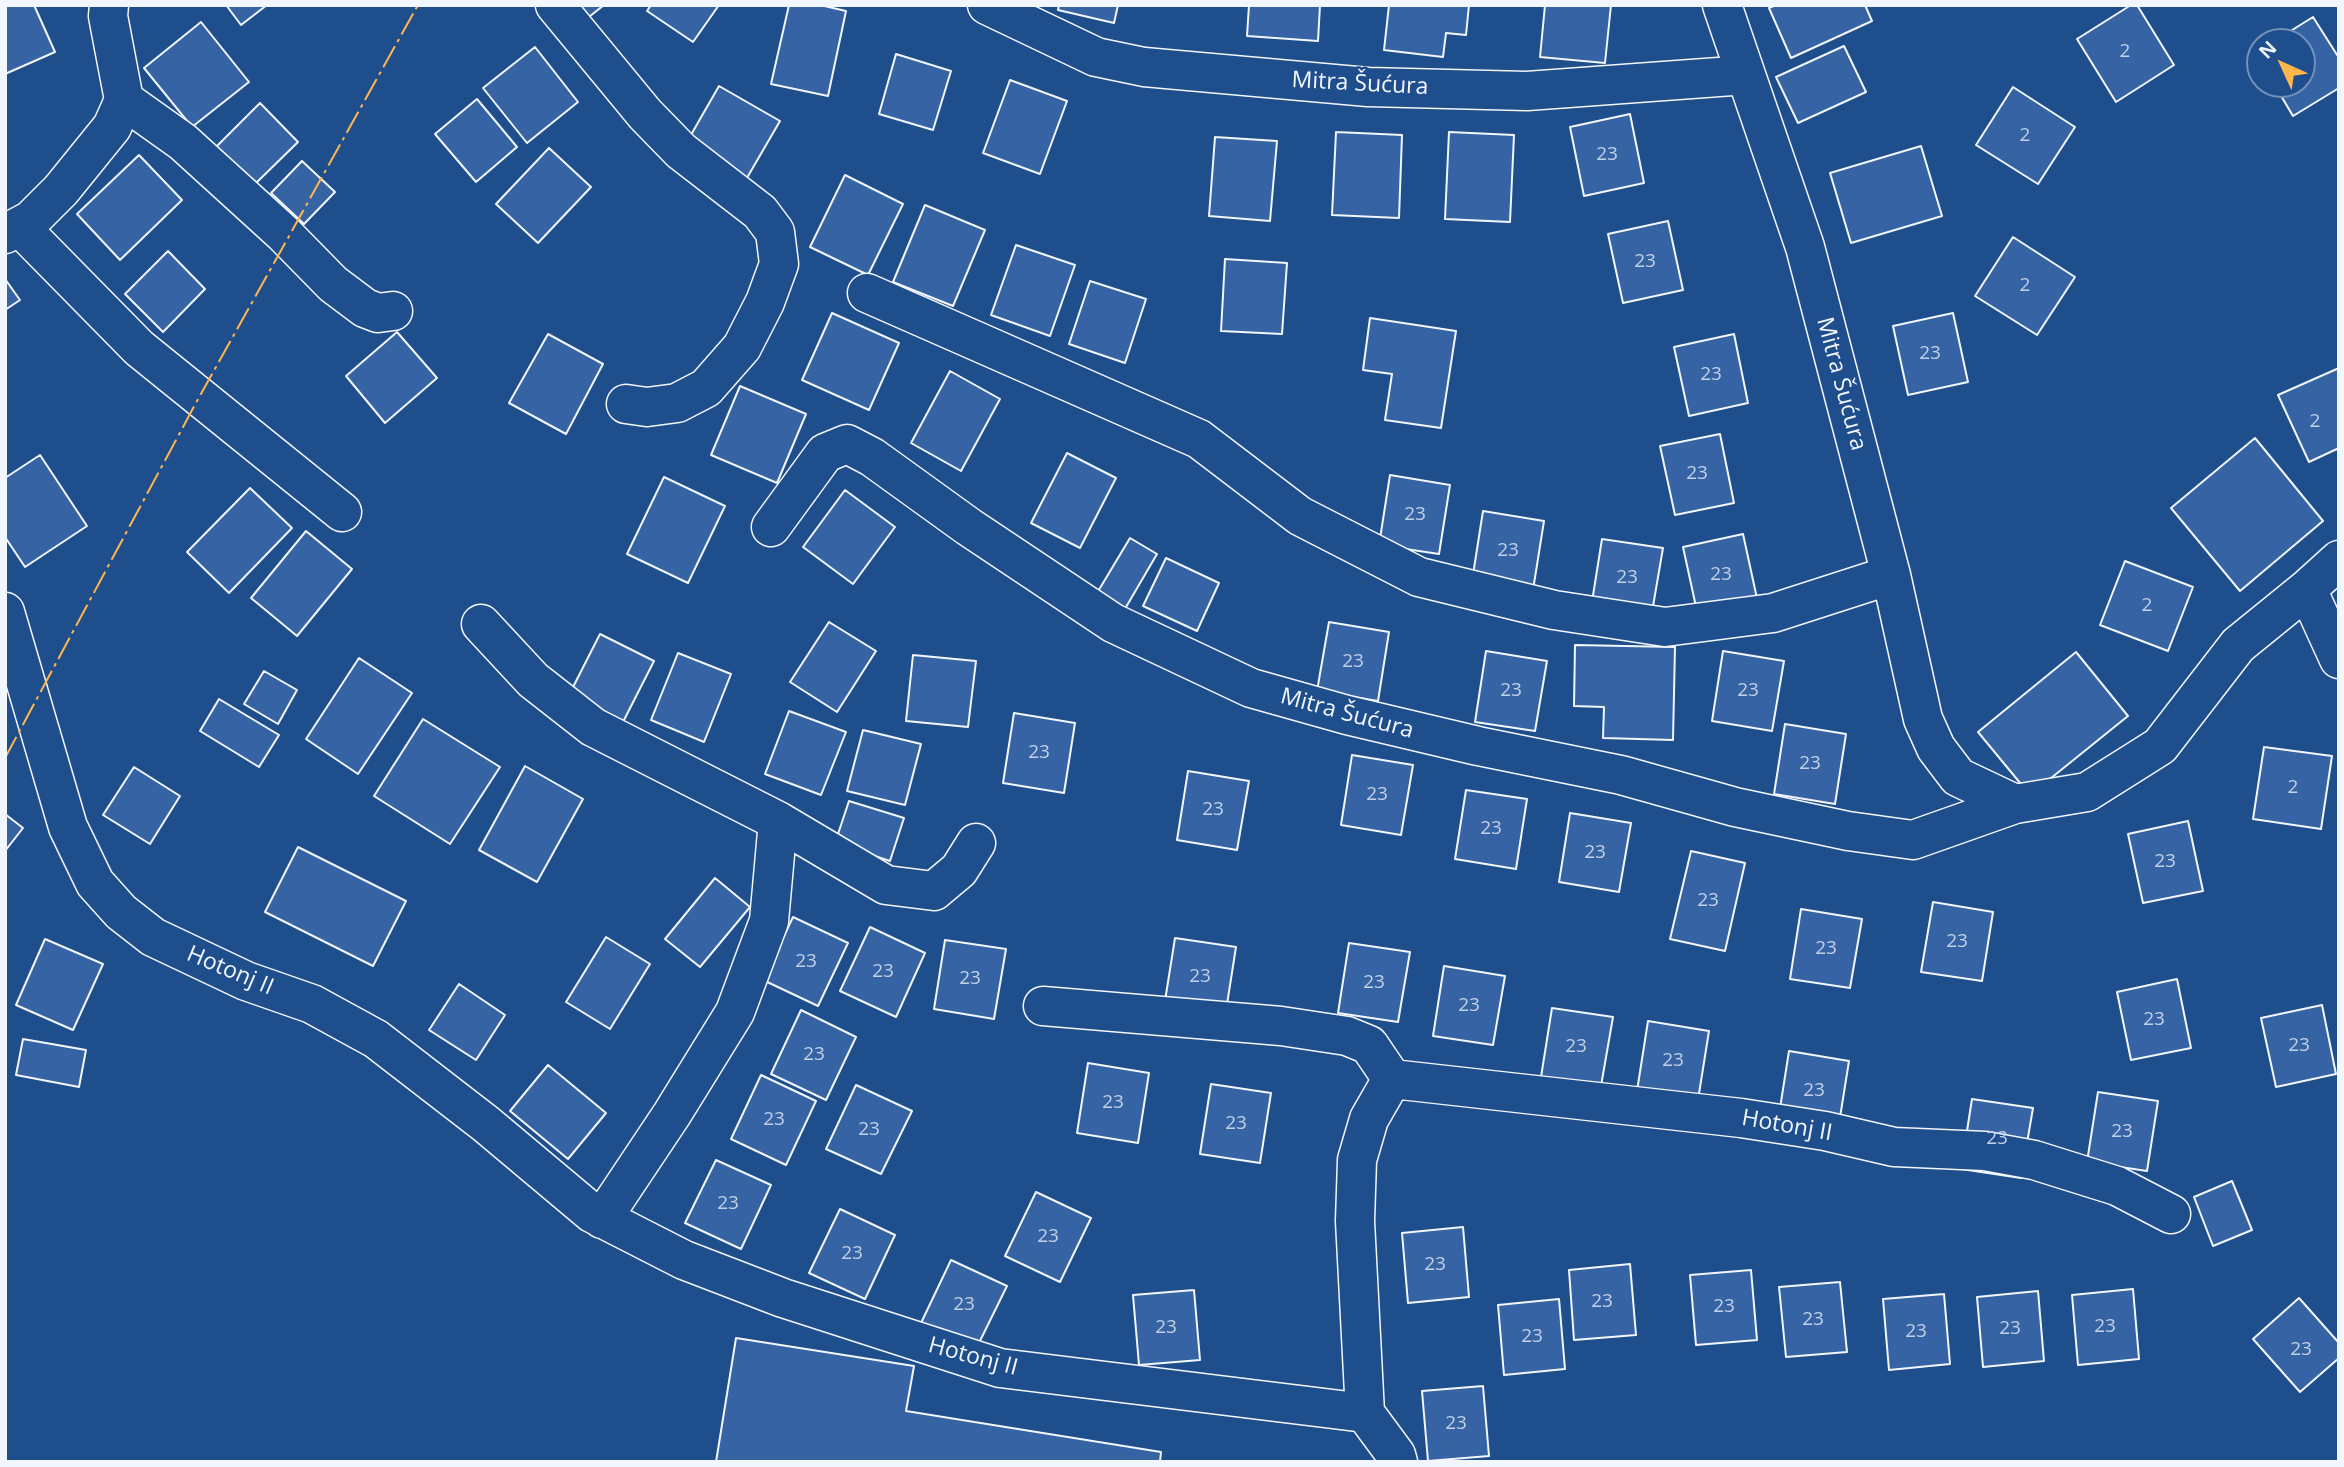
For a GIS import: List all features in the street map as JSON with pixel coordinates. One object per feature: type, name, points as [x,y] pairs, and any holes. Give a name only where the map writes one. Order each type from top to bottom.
[{"type":"street","points":[[109,5],[107,16],[124,100],[112,127],[78,169],[32,220],[13,230],[139,348],[342,512]]},
{"type":"street","points":[[555,5],[645,114],[681,151],[760,212],[775,232],[779,264],[765,302],[742,347],[706,388],[677,403],[647,407],[626,404]]},
{"type":"street","name":"Mitra Šućura","points":[[987,5],[1096,57],[1144,67],[1184,71],[1368,87],[1527,91],[1746,75]]},
{"type":"street","name":"Mitra Šućura","points":[[1722,5],[1805,247],[1891,575],[1923,719],[1936,748],[1958,777],[2015,804]]},
{"type":"street","points":[[124,100],[183,142],[283,233],[333,284],[365,308],[378,313],[393,311]]},
{"type":"street","points":[[867,293],[1199,439],[1300,516],[1419,577],[1554,610],[1665,627],[1773,613],[1891,575]]},
{"type":"street","name":"Mitra Šućura","points":[[771,527],[825,453],[847,444],[872,457],[969,527],[1113,623],[1251,688],[1360,719],[1621,775],[1735,807],[1848,831],[1913,840],[2015,804],[2087,792],[2161,746],[2238,645],[2339,560]]},
{"type":"street","points":[[2307,589],[2339,659]]},
{"type":"street","name":"Hotonj II","points":[[5,612],[68,827],[95,883],[121,912],[153,937],[246,981],[312,1004],[376,1039],[602,1219],[684,1260],[783,1298],[1000,1368],[1365,1413]]},
{"type":"street","points":[[481,624],[533,680],[593,727],[778,821],[886,885],[934,891],[959,870],[976,843]]},
{"type":"street","points":[[602,1219],[672,1114],[735,1012],[769,921],[778,821]]},
{"type":"street","points":[[1043,1006],[1281,1026],[1347,1036],[1369,1045],[1392,1079],[1369,1119],[1357,1160],[1355,1221],[1365,1413],[1396,1455],[1398,1462]]},
{"type":"street","name":"Hotonj II","points":[[1392,1079],[1741,1118],[1825,1131],[1895,1147],[1985,1151],[2034,1160],[2116,1186],[2171,1214]]},
{"type":"building","points":[[5,5],[34,5],[55,52],[5,74]]},
{"type":"building","points":[[226,5],[267,5],[241,25]]},
{"type":"building","points":[[566,5],[604,5],[580,24]]},
{"type":"building","points":[[651,5],[719,5],[693,42],[647,11]]},
{"type":"building","points":[[789,5],[820,5],[846,11],[828,96],[771,84]]},
{"type":"building","points":[[1059,5],[1118,5],[1114,23],[1058,10]]},
{"type":"building","points":[[1249,5],[1320,5],[1318,41],[1247,36]]},
{"type":"building","points":[[1389,5],[1469,5],[1466,35],[1446,33],[1443,57],[1384,50]]},
{"type":"building","points":[[1545,5],[1611,5],[1605,63],[1540,57]]},
{"type":"building","points":[[1776,5],[1865,5],[1872,21],[1791,58],[1769,8]]},
{"type":"building","points":[[2131,5],[2137,5],[2174,65],[2116,102],[2077,39]]},
{"type":"building","points":[[2313,17],[2339,58],[2339,88],[2293,116],[2282,98],[2316,98],[2316,28],[2295,28]]},
{"type":"building","points":[[201,22],[249,82],[192,127],[144,68]]},
{"type":"building","points":[[1844,46],[1866,92],[1798,123],[1776,77]]},
{"type":"building","points":[[535,47],[578,102],[527,143],[483,88]]},
{"type":"building","points":[[896,54],[951,71],[933,130],[879,114]]},
{"type":"building","points":[[1010,80],[1067,101],[1040,174],[983,153]]},
{"type":"building","points":[[719,86],[780,121],[744,183],[684,147]]},
{"type":"building","points":[[2013,87],[2075,127],[2038,184],[1976,145]]},
{"type":"building","points":[[477,99],[517,147],[476,182],[435,134]]},
{"type":"building","points":[[260,103],[298,142],[253,186],[215,148]]},
{"type":"building","points":[[1630,114],[1644,183],[1584,196],[1570,127]]},
{"type":"building","points":[[1336,132],[1402,135],[1399,218],[1332,215]]},
{"type":"building","points":[[1449,132],[1514,135],[1510,222],[1445,219]]},
{"type":"building","points":[[1215,137],[1277,141],[1270,221],[1209,216]]},
{"type":"building","points":[[1921,146],[1942,216],[1851,243],[1830,173]]},
{"type":"building","points":[[549,148],[591,187],[538,243],[496,204]]},
{"type":"building","points":[[139,155],[182,200],[120,260],[77,214]]},
{"type":"building","points":[[302,161],[335,192],[304,224],[271,193]]},
{"type":"building","points":[[845,175],[903,204],[868,275],[810,247]]},
{"type":"building","points":[[925,205],[985,230],[953,306],[893,282]]},
{"type":"building","points":[[1668,221],[1683,290],[1623,303],[1608,234]]},
{"type":"building","points":[[2013,237],[2075,277],[2037,335],[1975,296]]},
{"type":"building","points":[[1016,245],[1075,265],[1050,336],[991,315]]},
{"type":"building","points":[[168,251],[205,289],[163,332],[125,294]]},
{"type":"building","points":[[1225,259],[1287,263],[1282,334],[1221,331]]},
{"type":"building","points":[[5,279],[20,300],[5,310]]},
{"type":"building","points":[[1090,281],[1146,299],[1125,363],[1069,344]]},
{"type":"building","points":[[832,313],[899,343],[869,410],[802,380]]},
{"type":"building","points":[[1953,313],[1968,382],[1908,395],[1893,326]]},
{"type":"building","points":[[1370,318],[1456,331],[1441,428],[1385,420],[1392,374],[1363,370]]},
{"type":"building","points":[[397,332],[437,378],[385,423],[346,376]]},
{"type":"building","points":[[548,334],[603,364],[566,434],[509,403]]},
{"type":"building","points":[[1734,334],[1748,403],[1689,416],[1674,347]]},
{"type":"building","points":[[2339,368],[2339,448],[2309,462],[2278,395]]},
{"type":"building","points":[[950,371],[1000,399],[961,471],[911,443]]},
{"type":"building","points":[[740,386],[806,414],[777,483],[711,455]]},
{"type":"building","points":[[1720,434],[1734,503],[1675,515],[1660,446]]},
{"type":"building","points":[[2255,438],[2323,521],[2240,591],[2171,508]]},
{"type":"building","points":[[1067,453],[1116,478],[1080,548],[1031,523]]},
{"type":"building","points":[[40,455],[87,526],[25,567],[5,537],[5,478]]},
{"type":"building","points":[[1390,475],[1450,485],[1439,554],[1379,545]]},
{"type":"building","points":[[664,477],[725,506],[688,583],[627,554]]},
{"type":"building","points":[[250,488],[292,528],[229,593],[187,552]]},
{"type":"building","points":[[845,490],[895,527],[853,584],[803,547]]},
{"type":"building","points":[[1483,511],[1544,521],[1533,590],[1472,581]]},
{"type":"building","points":[[306,531],[352,569],[297,636],[251,598]]},
{"type":"building","points":[[1743,534],[1758,603],[1698,616],[1683,547]]},
{"type":"building","points":[[1130,538],[1157,554],[1122,614],[1094,598]]},
{"type":"building","points":[[1602,539],[1663,548],[1651,618],[1591,608]]},
{"type":"building","points":[[1166,558],[1219,583],[1197,631],[1143,606]]},
{"type":"building","points":[[2125,561],[2193,587],[2168,651],[2100,625]]},
{"type":"building","points":[[829,622],[876,651],[837,712],[790,682]]},
{"type":"building","points":[[1329,622],[1389,632],[1378,701],[1317,691]]},
{"type":"building","points":[[600,634],[654,661],[623,722],[569,695]]},
{"type":"building","points":[[1575,645],[1675,647],[1673,740],[1603,738],[1604,707],[1574,706]]},
{"type":"building","points":[[1486,651],[1547,661],[1535,731],[1475,722]]},
{"type":"building","points":[[1723,651],[1784,661],[1772,731],[1712,721]]},
{"type":"building","points":[[2076,652],[2128,716],[2030,795],[1978,732]]},
{"type":"building","points":[[678,653],[731,674],[704,742],[651,720]]},
{"type":"building","points":[[913,655],[976,661],[968,727],[906,721]]},
{"type":"building","points":[[359,658],[412,693],[358,774],[306,739]]},
{"type":"building","points":[[264,671],[297,690],[278,724],[244,704]]},
{"type":"building","points":[[219,699],[279,735],[259,767],[200,731]]},
{"type":"building","points":[[789,711],[846,732],[821,795],[765,774]]},
{"type":"building","points":[[1014,713],[1075,723],[1064,793],[1003,783]]},
{"type":"building","points":[[423,719],[500,767],[450,844],[374,796]]},
{"type":"building","points":[[1785,724],[1846,734],[1835,804],[1774,794]]},
{"type":"building","points":[[863,730],[921,744],[905,805],[847,791]]},
{"type":"building","points":[[2264,747],[2332,756],[2321,829],[2253,819]]},
{"type":"building","points":[[1352,755],[1413,765],[1401,835],[1341,825]]},
{"type":"building","points":[[525,766],[583,799],[537,882],[479,850]]},
{"type":"building","points":[[134,767],[180,796],[150,844],[103,815]]},
{"type":"building","points":[[1188,771],[1249,781],[1237,850],[1177,840]]},
{"type":"building","points":[[1466,790],[1527,799],[1516,869],[1455,859]]},
{"type":"building","points":[[849,801],[904,818],[890,861],[835,843]]},
{"type":"building","points":[[1570,813],[1631,823],[1619,892],[1559,882]]},
{"type":"building","points":[[5,814],[23,828],[5,851]]},
{"type":"building","points":[[2188,821],[2203,891],[2143,903],[2128,834]]},
{"type":"building","points":[[298,847],[406,901],[373,966],[265,912]]},
{"type":"building","points":[[1691,851],[1745,863],[1725,951],[1670,939]]},
{"type":"building","points":[[715,878],[750,907],[700,967],[665,939]]},
{"type":"building","points":[[1933,902],[1993,912],[1982,981],[1921,972]]},
{"type":"building","points":[[1801,909],[1862,919],[1850,988],[1790,979]]},
{"type":"building","points":[[793,917],[848,943],[818,1006],[763,980]]},
{"type":"building","points":[[870,927],[925,953],[896,1017],[840,991]]},
{"type":"building","points":[[606,937],[650,964],[610,1029],[566,1002]]},
{"type":"building","points":[[1175,938],[1236,947],[1225,1017],[1164,1007]]},
{"type":"building","points":[[45,939],[103,964],[73,1030],[16,1005]]},
{"type":"building","points":[[945,940],[1006,949],[994,1019],[934,1009]]},
{"type":"building","points":[[1349,943],[1410,952],[1398,1022],[1338,1013]]},
{"type":"building","points":[[1444,966],[1505,976],[1493,1045],[1433,1036]]},
{"type":"building","points":[[2177,979],[2191,1048],[2131,1060],[2117,992]]},
{"type":"building","points":[[459,984],[505,1015],[476,1060],[429,1030]]},
{"type":"building","points":[[2322,1005],[2336,1074],[2276,1087],[2261,1018]]},
{"type":"building","points":[[1552,1008],[1613,1017],[1601,1086],[1541,1077]]},
{"type":"building","points":[[801,1010],[856,1037],[826,1100],[771,1074]]},
{"type":"building","points":[[1648,1021],[1709,1031],[1698,1100],[1637,1091]]},
{"type":"building","points":[[23,1039],[86,1050],[79,1087],[16,1075]]},
{"type":"building","points":[[1789,1051],[1849,1061],[1838,1130],[1778,1121]]},
{"type":"building","points":[[1088,1063],[1149,1073],[1138,1143],[1077,1133]]},
{"type":"building","points":[[548,1065],[606,1113],[568,1159],[510,1111]]},
{"type":"building","points":[[761,1075],[816,1101],[786,1165],[731,1139]]},
{"type":"building","points":[[1211,1084],[1271,1093],[1260,1163],[1200,1154]]},
{"type":"building","points":[[856,1085],[912,1111],[881,1174],[826,1149]]},
{"type":"building","points":[[2098,1092],[2158,1101],[2147,1171],[2087,1162]]},
{"type":"building","points":[[1972,1099],[2033,1108],[2021,1178],[1961,1169]]},
{"type":"building","points":[[716,1160],[771,1185],[741,1249],[685,1223]]},
{"type":"building","points":[[2232,1181],[2252,1230],[2213,1246],[2194,1197]]},
{"type":"building","points":[[1036,1192],[1091,1218],[1060,1282],[1005,1256]]},
{"type":"building","points":[[840,1209],[895,1235],[865,1299],[809,1273]]},
{"type":"building","points":[[1463,1227],[1469,1297],[1408,1303],[1402,1233]]},
{"type":"building","points":[[951,1260],[1007,1286],[976,1349],[921,1323]]},
{"type":"building","points":[[1630,1264],[1636,1335],[1574,1340],[1569,1270]]},
{"type":"building","points":[[1751,1270],[1757,1340],[1696,1345],[1690,1275]]},
{"type":"building","points":[[1840,1282],[1847,1352],[1786,1357],[1779,1287]]},
{"type":"building","points":[[2133,1289],[2139,1359],[2078,1365],[2072,1295]]},
{"type":"building","points":[[1194,1290],[1200,1360],[1139,1365],[1133,1295]]},
{"type":"building","points":[[2038,1291],[2044,1361],[1983,1367],[1977,1297]]},
{"type":"building","points":[[1944,1294],[1950,1364],[1889,1370],[1883,1299]]},
{"type":"building","points":[[2299,1298],[2339,1343],[2339,1358],[2300,1392],[2253,1339]]},
{"type":"building","points":[[1559,1299],[1565,1369],[1504,1375],[1498,1305]]},
{"type":"building","points":[[736,1338],[914,1366],[906,1411],[1161,1452],[1160,1462],[716,1462]]},
{"type":"building","points":[[1483,1386],[1489,1456],[1428,1461],[1422,1391]]},
{"type":"power","points":[[5,758],[197,401],[418,5]]}]
